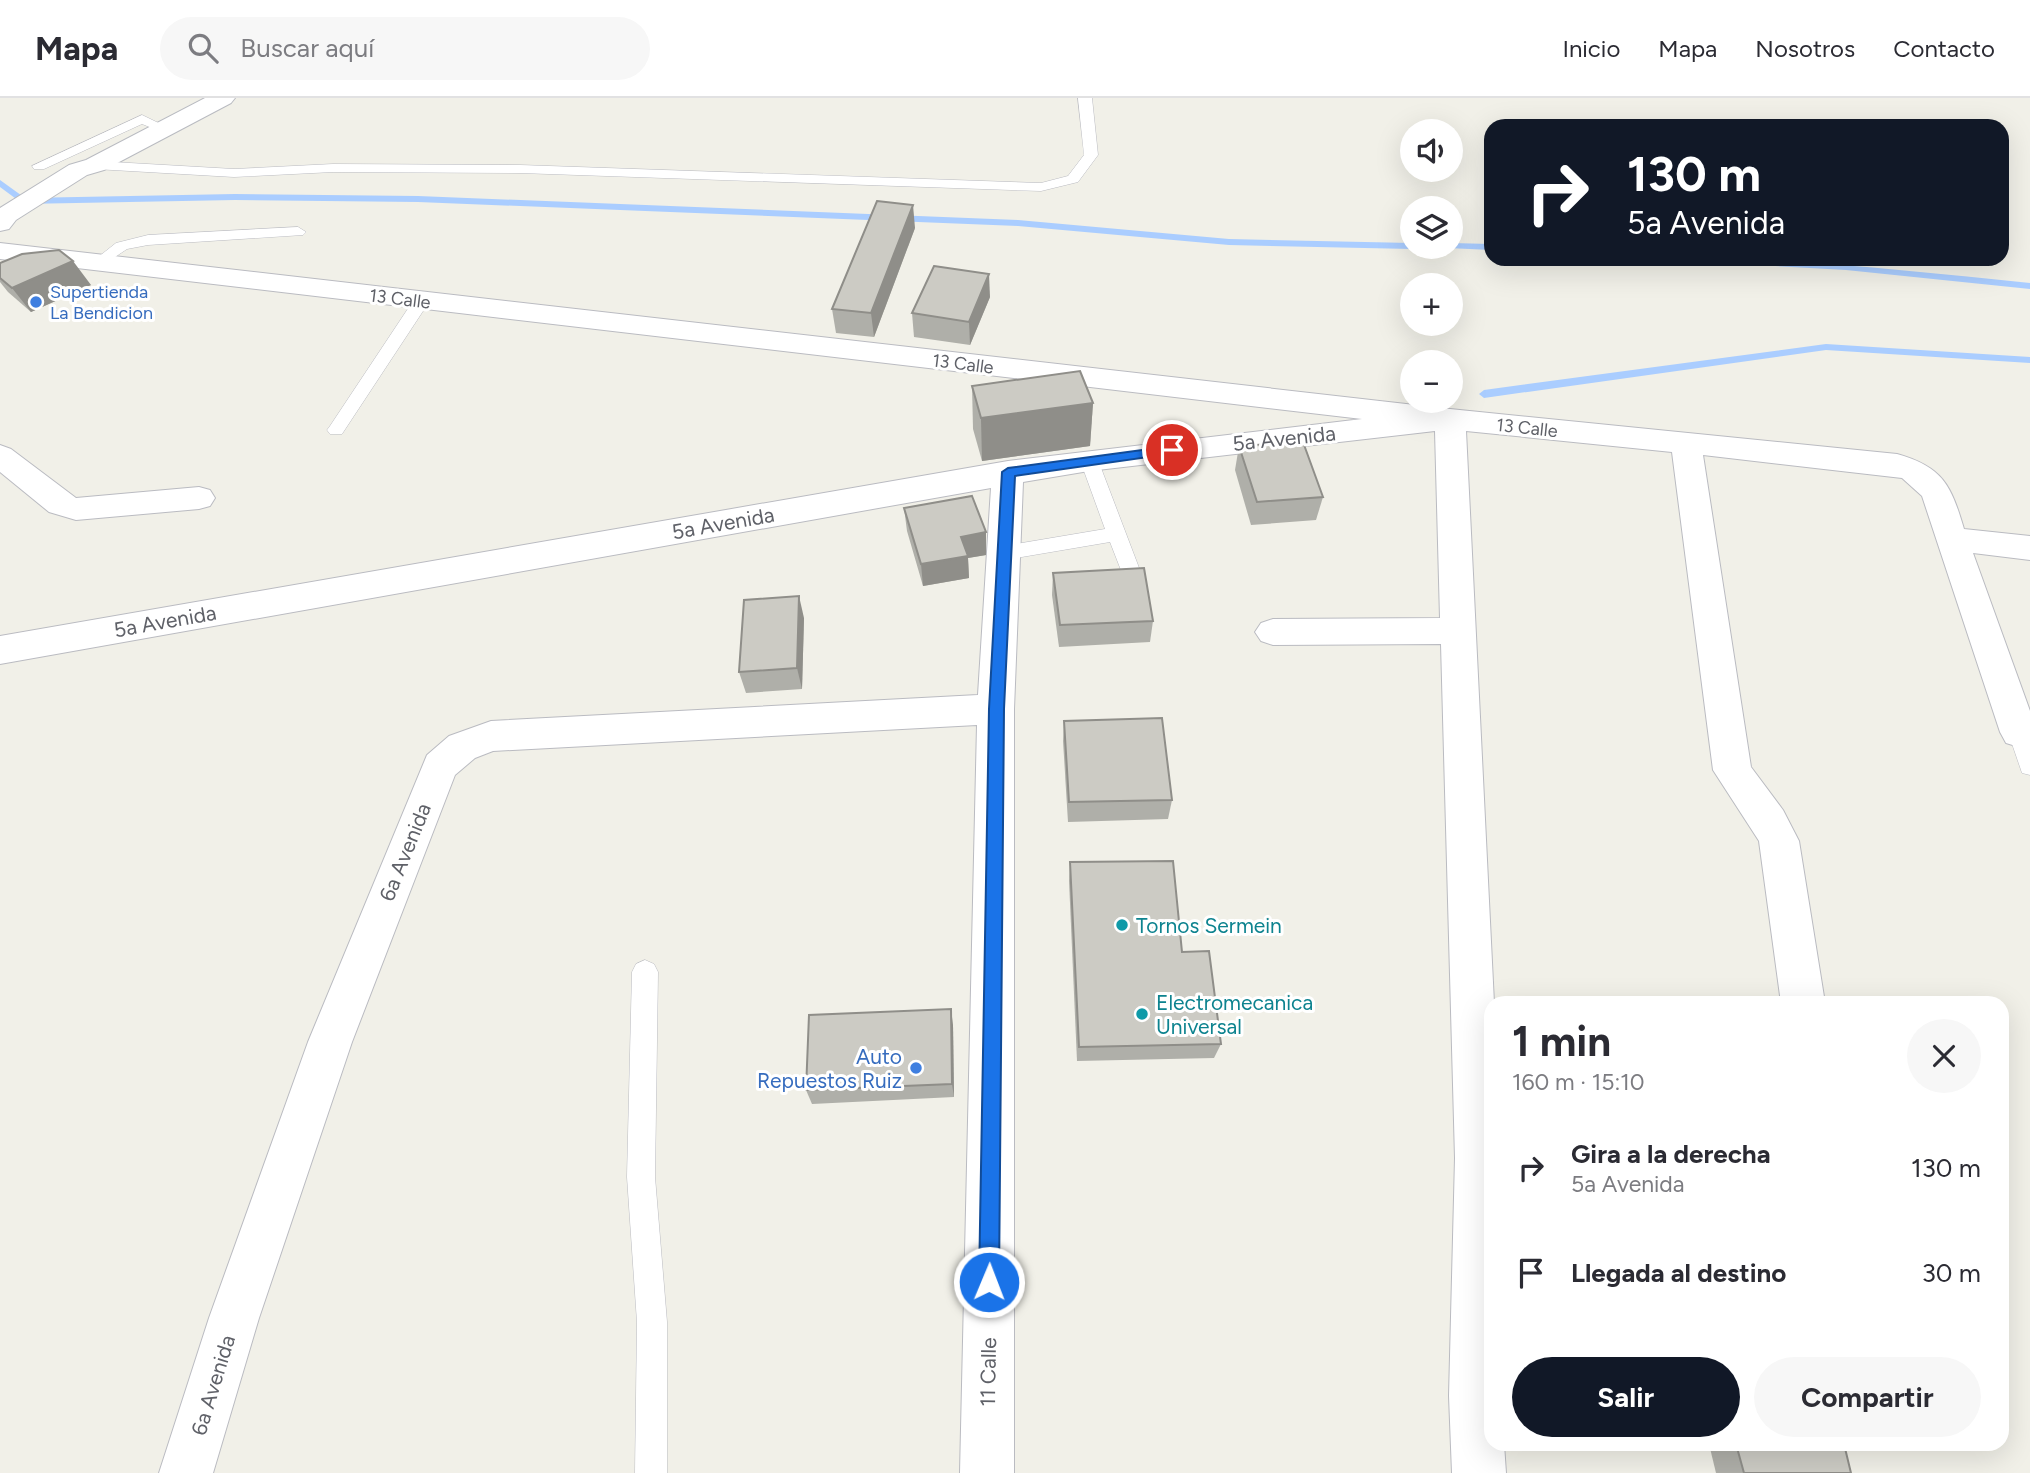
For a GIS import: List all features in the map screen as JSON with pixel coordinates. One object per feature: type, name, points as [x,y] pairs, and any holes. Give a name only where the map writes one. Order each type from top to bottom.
[{"type":"street","points":[[6,220],[85,171],[223,98]]},
{"type":"street","name":"13 Calle","points":[[0,251],[421,302],[1450,419],[1897,465],[1925,478],[1937,491],[1951,539]]},
{"type":"street","points":[[1450,419],[1478,1157],[1475,1396],[1479,1473]]},
{"type":"street","name":"5a Avenida","points":[[0,650],[1008,472],[1088,460],[1450,419]]},
{"type":"street","points":[[1686,444],[1732,770],[1741,787],[1772,824],[1779,841],[1802,996]]},
{"type":"street","points":[[0,456],[60,504],[76,509],[199,498]]},
{"type":"street","name":"11 Calle","points":[[987,1473],[996,709],[1008,472]]},
{"type":"street","points":[[2019,732],[1951,539],[2030,548]]},
{"type":"street","points":[[1273,632],[1457,631]]},
{"type":"street","name":"6a Avenida","points":[[186,1473],[234,1318],[330,1042],[440,766],[462,747],[491,736],[996,709]]},
{"type":"lane","points":[[85,171],[234,173],[333,168],[520,169],[1041,187],[1073,179],[1091,155],[1085,98]]},
{"type":"lane","points":[[39,166],[142,120],[162,128]]},
{"type":"lane","points":[[100,262],[122,246],[148,240],[298,232]]},
{"type":"lane","points":[[336,430],[421,302]]},
{"type":"lane","points":[[1088,460],[1131,573]]},
{"type":"lane","points":[[1004,553],[1116,534]]},
{"type":"lane","points":[[2019,732],[2030,766]]},
{"type":"lane","points":[[645,972],[641,1177],[652,1322],[651,1473]]},
{"type":"building","points":[[877,201],[913,205],[871,313],[832,309]]},
{"type":"building","points":[[59,250],[73,261],[12,288],[0,278],[0,263],[22,254]]},
{"type":"building","points":[[934,266],[989,274],[969,322],[912,313]]},
{"type":"building","points":[[1080,371],[1093,403],[981,418],[972,386]]},
{"type":"building","points":[[1303,442],[1323,497],[1257,502],[1239,446]]},
{"type":"building","points":[[972,496],[986,532],[961,537],[968,556],[921,564],[904,508]]},
{"type":"building","points":[[1144,568],[1153,621],[1060,625],[1053,573]]},
{"type":"building","points":[[799,596],[797,668],[739,672],[744,600]]},
{"type":"building","points":[[1162,718],[1172,800],[1069,802],[1064,721]]},
{"type":"building","points":[[1173,861],[1182,952],[1209,951],[1221,1044],[1079,1047],[1070,862]]},
{"type":"building","points":[[951,1009],[952,1084],[806,1090],[809,1015]]},
{"type":"building","points":[[1738,1451],[1846,1451],[1851,1473],[1744,1473]]},
{"type":"waterway","points":[[0,183],[23,201],[235,197],[418,199],[1018,223],[1229,242],[1400,246]]},
{"type":"waterway","points":[[1463,246],[1484,247]]},
{"type":"waterway","points":[[1828,266],[2030,286]]},
{"type":"waterway","points":[[1484,394],[1826,347],[2030,360]]},
{"type":"place","name":"Supertienda La Bendicion","points":[[36,302]]},
{"type":"place","name":"Tornos Sermein","points":[[1122,925]]},
{"type":"place","name":"Electromecanica Universal","points":[[1142,1014]]},
{"type":"place","name":"Auto Repuestos Ruiz","points":[[916,1068]]},
{"type":"route","points":[[989,1282],[996,709],[1008,472],[1172,450]]}]
